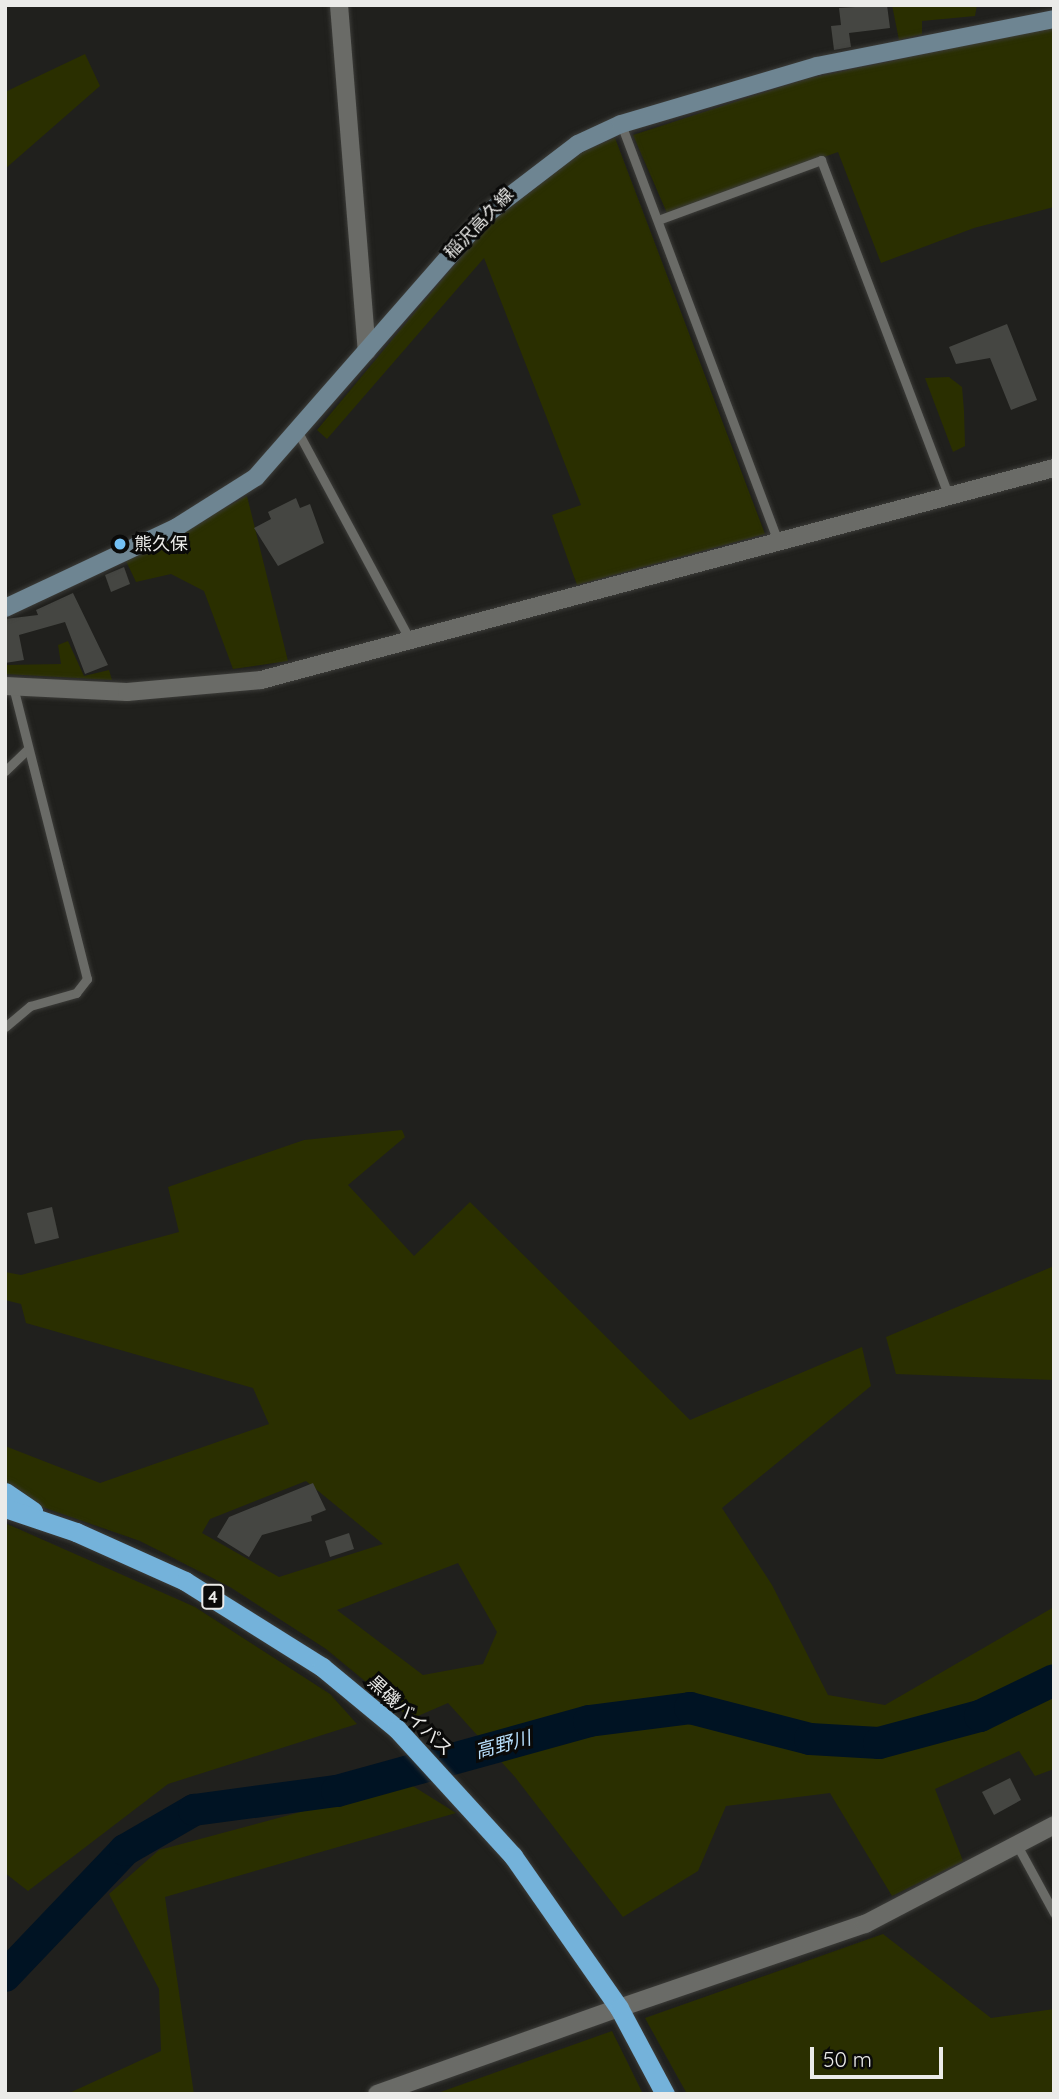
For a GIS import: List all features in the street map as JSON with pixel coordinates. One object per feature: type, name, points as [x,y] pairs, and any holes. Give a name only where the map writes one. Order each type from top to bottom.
[{"type":"highway","name":"4","points":[[5,1492],[48,1522]]},
{"type":"highway","name":"黒磯バイパス","points":[[9,1510],[48,1522],[136,1557],[228,1606],[322,1667],[397,1728],[464,1796],[513,1856],[619,2008],[665,2094]]},
{"type":"main road","name":"稲沢高久線","points":[[5,608],[213,506],[256,477],[299,434],[451,251],[517,185],[578,144],[621,124],[817,66],[1054,19]]},
{"type":"street","points":[[339,5],[368,351]]},
{"type":"street","points":[[9,687],[127,692],[261,680],[412,644],[777,539],[1054,468]]},
{"type":"street","points":[[377,2094],[865,1924],[1054,1825]]},
{"type":"lane","points":[[621,124],[777,539]]},
{"type":"lane","points":[[658,220],[821,160],[948,495]]},
{"type":"lane","points":[[299,434],[412,644]]},
{"type":"lane","points":[[5,1027],[30,1006],[76,993],[88,979],[28,749],[9,687]]},
{"type":"lane","points":[[5,771],[28,749]]},
{"type":"lane","points":[[1017,1844],[1054,1913]]},
{"type":"green space","points":[[892,5],[977,5],[975,16],[922,21],[922,34],[899,40]]},
{"type":"green space","points":[[1054,27],[1054,207],[974,228],[881,263],[838,152],[667,213],[633,135],[806,79]]},
{"type":"green space","points":[[85,54],[100,86],[5,169],[5,92]]},
{"type":"green space","points":[[615,138],[765,534],[577,585],[552,515],[581,505],[484,258],[327,439],[317,430],[481,233],[524,190],[584,151]]},
{"type":"green space","points":[[949,377],[962,387],[964,411],[965,446],[953,452],[925,378]]},
{"type":"green space","points":[[247,496],[288,661],[233,669],[204,591],[171,574],[136,582],[126,561]]},
{"type":"green space","points":[[68,641],[84,676],[109,670],[112,680],[5,674],[5,665],[61,664],[58,645]]},
{"type":"green space","points":[[402,1130],[405,1137],[348,1185],[414,1256],[470,1202],[690,1420],[862,1347],[871,1386],[722,1508],[772,1585],[828,1695],[885,1705],[1054,1607],[1054,1769],[1035,1776],[1019,1751],[935,1789],[963,1861],[892,1896],[830,1793],[726,1806],[698,1871],[623,1917],[515,1777],[448,1703],[411,1719],[326,1649],[230,1587],[140,1541],[5,1494],[5,1446],[100,1483],[269,1424],[253,1388],[26,1323],[21,1304],[5,1300],[5,1272],[21,1275],[179,1232],[168,1187],[304,1140]],"holes":[[[306,1481],[383,1544],[279,1577],[202,1533],[210,1519]],[[458,1563],[497,1632],[483,1664],[423,1675],[337,1610]]]},
{"type":"green space","points":[[1054,1266],[1054,1380],[896,1374],[886,1337]]},
{"type":"green space","points":[[5,1523],[195,1607],[330,1694],[357,1724],[168,1784],[28,1891],[5,1873]]},
{"type":"green space","points":[[408,1783],[456,1813],[165,1897],[194,2094],[67,2094],[161,2051],[159,1989],[109,1894],[159,1850]]},
{"type":"green space","points":[[883,1934],[991,2018],[1054,2009],[1054,2094],[687,2094],[645,2018]]},
{"type":"green space","points":[[612,2031],[643,2094],[435,2094]]},
{"type":"building","points":[[887,5],[890,28],[849,33],[851,47],[834,50],[831,26],[841,25],[839,8]]},
{"type":"building","points":[[1007,324],[1037,400],[1011,410],[990,358],[956,364],[949,347]]},
{"type":"building","points":[[296,498],[300,508],[310,504],[324,543],[278,566],[254,528],[271,519],[268,512]]},
{"type":"building","points":[[124,567],[130,584],[111,592],[105,575]]},
{"type":"building","points":[[73,593],[108,665],[85,674],[65,622],[19,635],[24,660],[5,663],[5,619],[38,615],[36,610]]},
{"type":"building","points":[[52,1207],[59,1238],[35,1244],[27,1213]]},
{"type":"building","points":[[313,1483],[326,1510],[311,1516],[312,1521],[262,1535],[249,1557],[217,1537],[229,1517]]},
{"type":"building","points":[[349,1533],[354,1549],[330,1557],[325,1541]]},
{"type":"building","points":[[1010,1778],[1021,1800],[994,1815],[982,1792]]},
{"type":"waterway","name":"高野川","points":[[5,1976],[125,1850],[194,1810],[337,1791],[589,1721],[690,1708],[810,1739],[879,1743],[980,1716],[1054,1680]]},
{"type":"place","name":"熊久保","points":[[120,544]]}]
